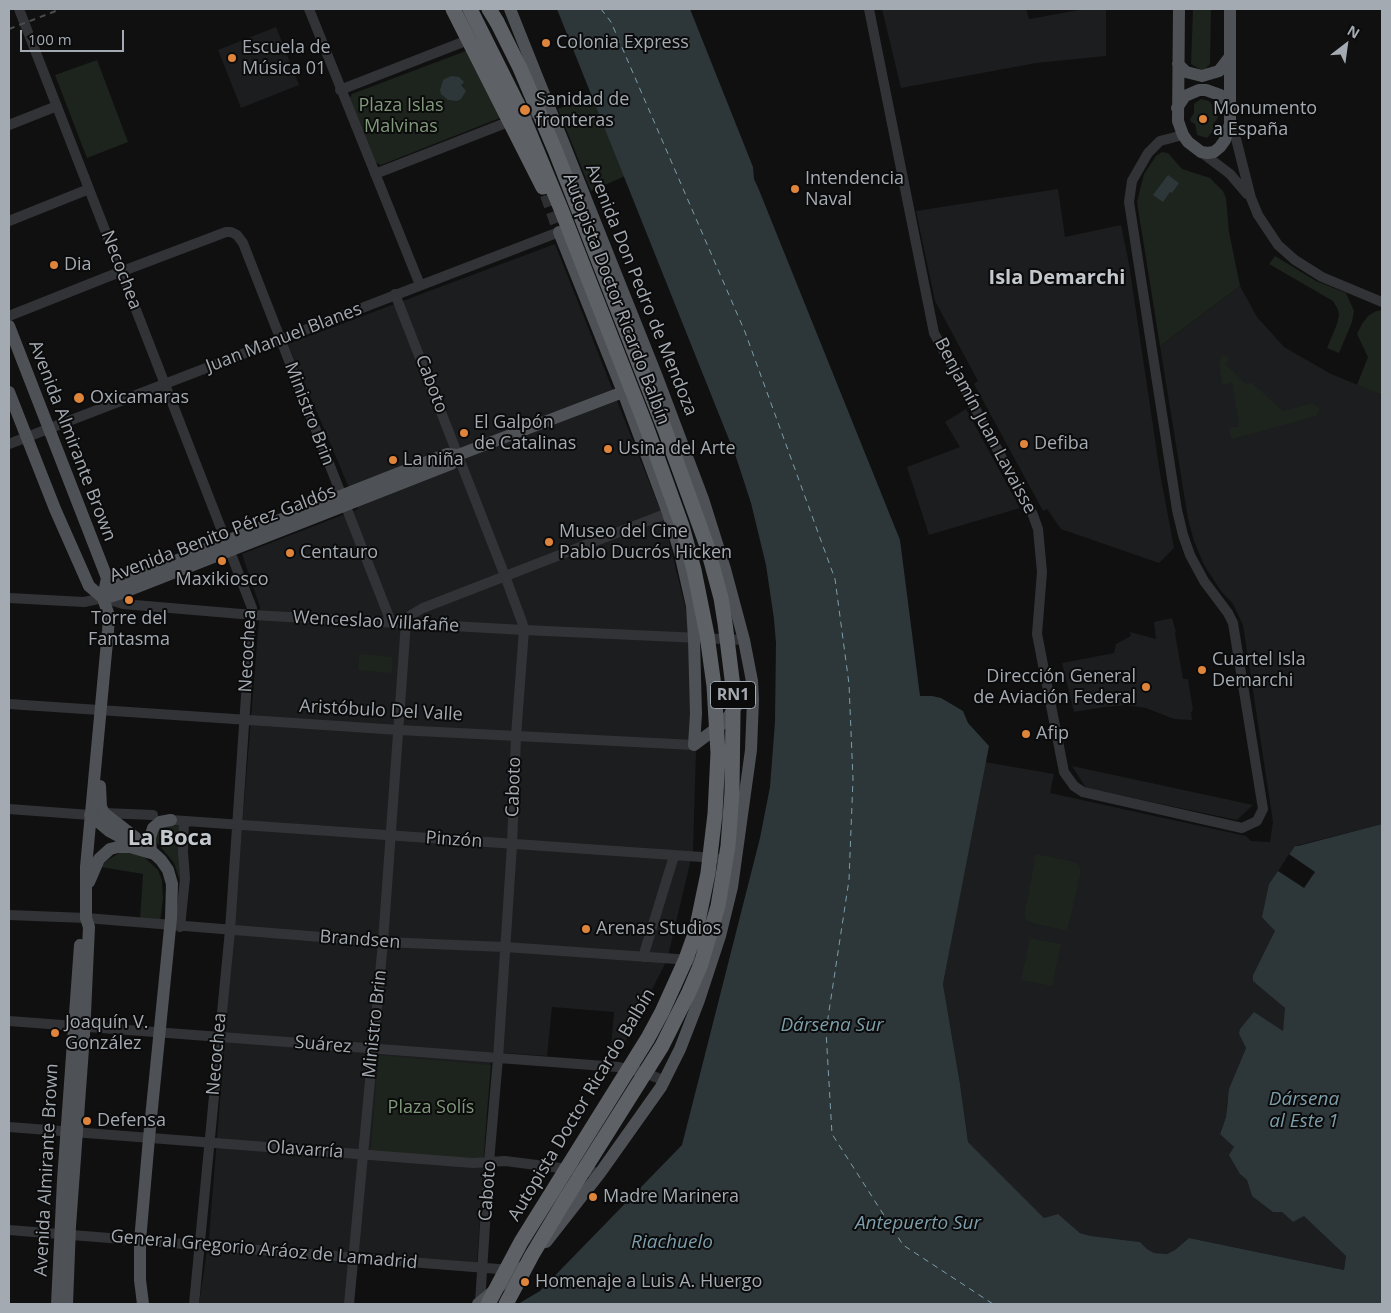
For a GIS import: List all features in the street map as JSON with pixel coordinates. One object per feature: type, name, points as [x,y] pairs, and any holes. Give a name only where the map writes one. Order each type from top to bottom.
[{"type":"highway","points":[[453,9],[586,273]]},
{"type":"highway","name":"Autopista Doctor Ricardo Balbín","points":[[470,9],[518,105],[586,273],[665,478],[694,570],[708,635],[715,695],[718,753],[714,829],[708,873],[696,931],[686,958],[662,1012],[633,1064],[482,1304]]},
{"type":"highway","name":"Autopista Doctor Ricardo Balbín","points":[[494,12],[555,150],[654,402],[707,546],[721,598],[730,664],[733,764],[731,819],[721,891],[710,935],[689,992],[662,1046],[561,1208],[506,1304]]},
{"type":"main road","name":"Avenida Don Pedro de Mendoza","points":[[510,9],[654,368],[703,499],[725,569],[744,640],[752,681],[754,720],[737,859],[720,936],[643,1072],[519,1271]]},
{"type":"main road","points":[[1179,9],[1178,121],[1183,135],[1201,152],[1211,153],[1220,147],[1227,136],[1231,119],[1230,9]]},
{"type":"main road","points":[[1178,64],[1186,72],[1202,76],[1218,71],[1229,58]]},
{"type":"main road","points":[[1177,108],[1185,96],[1199,90],[1214,91],[1231,106]]},
{"type":"main road","points":[[559,232],[623,392],[668,513],[686,577],[692,606],[694,639],[696,714],[694,745]]},
{"type":"main road","name":"Avenida Almirante Brown","points":[[9,326],[107,578],[103,598],[109,616],[86,867],[86,918],[81,927],[79,1025],[65,1234],[57,1304]]},
{"type":"main road","name":"Avenida Almirante Brown","points":[[9,392],[89,586],[103,598]]},
{"type":"main road","name":"Avenida Benito Pérez Galdós","points":[[103,598],[124,581],[227,545],[343,501],[451,464],[458,455],[623,392]]},
{"type":"main road","points":[[694,745],[722,724],[734,711],[752,681]]},
{"type":"main road","name":"Aristóbulo Del Valle","points":[[694,745],[751,750]]},
{"type":"main road","name":"Avenida Almirante Brown","points":[[97,763],[100,774],[101,807],[104,812]]},
{"type":"main road","points":[[104,812],[140,841],[165,866],[171,878],[170,918],[148,1138],[140,1241],[140,1280],[143,1304]]},
{"type":"main road","points":[[90,815],[120,838],[151,852]]},
{"type":"main road","points":[[151,852],[150,838],[153,828],[160,822],[171,820]]},
{"type":"main road","points":[[87,886],[99,860],[110,849],[130,847],[151,852]]},
{"type":"main road","name":"Avenida Don Pedro de Mendoza","points":[[482,1304],[519,1271],[553,1234],[600,1173],[665,1081],[692,1021],[706,961]]},
{"type":"main road","name":"Avenida Almirante Brown","points":[[65,1234],[67,1304]]},
{"type":"street","name":"Necochea","points":[[19,9],[251,603],[253,615],[236,825],[230,930],[194,1304]]},
{"type":"street","points":[[310,9],[340,90],[420,285]]},
{"type":"street","name":"Benjamín Juan Lavaisse","points":[[869,9],[934,333],[1033,515],[1038,529],[1042,572],[1036,634],[1064,772],[1074,786],[1083,792],[1242,828],[1257,821],[1262,809],[1233,623],[1196,568],[1178,518],[1130,202],[1132,181],[1148,153],[1160,141],[1183,135]]},
{"type":"street","points":[[340,90],[463,42]]},
{"type":"street","points":[[9,125],[57,106]]},
{"type":"street","points":[[374,174],[548,106]]},
{"type":"street","points":[[1231,119],[1251,198],[1258,215],[1278,245],[1295,260],[1322,277],[1382,302]]},
{"type":"street","points":[[1201,152],[1230,174],[1251,198]]},
{"type":"street","points":[[9,221],[89,189]]},
{"type":"street","name":"Ministro Brin","points":[[122,272],[226,232],[237,234],[243,243],[391,622]]},
{"type":"street","name":"Juan Manuel Blanes","points":[[9,444],[559,232]]},
{"type":"street","points":[[9,316],[122,272]]},
{"type":"street","name":"Caboto","points":[[396,294],[524,630],[516,736],[506,947],[482,1268],[482,1304]]},
{"type":"street","points":[[406,623],[411,615],[423,608],[668,513]]},
{"type":"street","name":"Wenceslao Villafañe","points":[[9,598],[84,602],[103,598],[123,604],[253,615],[694,639],[744,640]]},
{"type":"street","name":"Ministro Brin","points":[[348,1304],[383,942],[406,623]]},
{"type":"street","name":"Aristóbulo Del Valle","points":[[9,704],[399,730],[694,745]]},
{"type":"street","points":[[9,809],[90,815]]},
{"type":"street","points":[[104,812],[153,815]]},
{"type":"street","name":"Pinzón","points":[[171,820],[737,859]]},
{"type":"street","points":[[180,927],[185,878],[183,852],[184,821]]},
{"type":"street","points":[[643,957],[674,856]]},
{"type":"street","name":"Brandsen","points":[[9,915],[86,918],[383,942],[506,947],[706,961]]},
{"type":"street","name":"Suárez","points":[[9,1021],[618,1067],[643,1072],[665,1081]]},
{"type":"street","name":"Olavarría","points":[[9,1127],[472,1163],[505,1161],[600,1173]]},
{"type":"street","name":"General Gregorio Aráoz de Lamadrid","points":[[9,1230],[519,1271]]},
{"type":"shaded area","points":[[882,9],[1026,9],[1029,19],[1085,9],[1106,9],[1106,56],[1036,63],[901,88]]},
{"type":"shaded area","points":[[276,27],[299,85],[241,108],[218,50]]},
{"type":"shaded area","name":"Defiba","points":[[1058,189],[1065,237],[1121,225],[1129,264],[1160,473],[1174,548],[1159,563],[1061,529],[1047,509],[1043,511],[974,384],[978,381],[935,301],[916,211]]},
{"type":"shaded area","points":[[555,244],[663,517],[692,634],[696,750],[693,851],[667,960],[617,1058],[610,1058],[614,1012],[552,1007],[547,1056],[491,1052],[477,1263],[350,1251],[345,1304],[199,1304],[209,1237],[260,607],[242,554],[358,509],[288,344]]},
{"type":"shaded area","points":[[1240,286],[1257,317],[1284,347],[1331,374],[1382,395],[1382,824],[1295,846],[1269,884],[1276,931],[1253,975],[1253,980],[1286,1008],[1283,1032],[1239,1034],[1246,1048],[1235,1075],[1227,1103],[1226,1117],[1220,1133],[1234,1147],[1240,1174],[1247,1180],[1252,1196],[1282,1212],[1293,1222],[1304,1215],[1346,1256],[1344,1270],[1189,1238],[1167,1254],[1154,1253],[1140,1242],[1080,1233],[1058,1214],[1044,1218],[968,1142],[943,984],[985,762],[1054,774],[1050,793],[1246,836],[1251,841],[1270,842],[1273,822],[1243,625],[1233,604],[1221,591],[1204,565],[1194,541],[1188,519],[1160,346]]},
{"type":"shaded area","points":[[966,409],[1020,508],[929,535],[907,467],[960,447],[945,422]]},
{"type":"shaded area","points":[[1172,618],[1183,679],[1188,679],[1193,710],[1191,712],[1192,720],[1174,719],[1146,708],[1126,705],[1074,712],[1062,663],[1114,653],[1116,644],[1131,636],[1130,632],[1156,639],[1154,622]]},
{"type":"shaded area","points":[[1072,766],[1253,805],[1237,820],[1086,788]]},
{"type":"green space","points":[[1193,9],[1211,9],[1210,64],[1201,70],[1191,64]]},
{"type":"green space","name":"Plaza Islas Malvinas","points":[[471,49],[505,116],[381,165],[375,162],[349,100],[352,94]]},
{"type":"green space","points":[[97,60],[128,142],[87,158],[55,75]]},
{"type":"green space","points":[[592,94],[625,176],[591,191],[558,109]]},
{"type":"green space","points":[[1201,99],[1209,101],[1213,112],[1218,118],[1213,124],[1214,130],[1207,138],[1197,135],[1195,124],[1190,119],[1194,113],[1194,104]]},
{"type":"green space","points":[[1162,152],[1168,153],[1182,169],[1210,178],[1223,191],[1226,198],[1229,232],[1240,286],[1160,346],[1137,202],[1144,174],[1156,156]]},
{"type":"green space","points":[[1275,256],[1316,281],[1346,293],[1354,311],[1352,322],[1339,353],[1327,348],[1339,315],[1333,301],[1269,264]]},
{"type":"green space","points":[[1382,310],[1382,395],[1357,385],[1368,357],[1357,334],[1368,316]]},
{"type":"green space","points":[[1226,355],[1229,359],[1225,364],[1247,385],[1251,382],[1283,411],[1313,403],[1319,408],[1319,412],[1316,416],[1233,439],[1229,430],[1239,426],[1232,383],[1222,385],[1219,361],[1222,356]]},
{"type":"green space","points":[[359,654],[393,657],[392,673],[358,670]]},
{"type":"green space","points":[[163,825],[180,826],[181,884],[174,863],[154,839],[155,833]]},
{"type":"green space","points":[[121,852],[142,855],[158,870],[162,880],[163,899],[160,922],[140,920],[143,874],[101,867],[106,861]]},
{"type":"green space","points":[[1036,854],[1071,861],[1078,864],[1081,871],[1068,928],[1064,930],[1032,923],[1027,921],[1024,916]]},
{"type":"green space","points":[[1030,938],[1061,944],[1052,986],[1021,980]]},
{"type":"green space","name":"Plaza Solís","points":[[378,1055],[491,1065],[483,1160],[371,1150]]},
{"type":"water","points":[[557,9],[690,9],[753,167],[754,179],[900,540],[920,696],[941,698],[963,711],[968,723],[989,746],[943,984],[968,1142],[1044,1218],[1058,1214],[1080,1233],[1140,1242],[1154,1253],[1167,1254],[1189,1238],[1344,1270],[1346,1256],[1304,1216],[1293,1222],[1282,1212],[1273,1212],[1252,1196],[1247,1180],[1240,1174],[1229,1155],[1234,1147],[1220,1134],[1226,1117],[1229,1089],[1246,1048],[1239,1034],[1240,1029],[1254,1012],[1283,1031],[1285,1008],[1253,981],[1253,975],[1275,931],[1262,917],[1269,884],[1295,846],[1382,824],[1382,1304],[518,1304],[540,1291],[682,1145],[760,838],[770,787],[775,722],[776,643],[774,619],[766,565],[751,503],[736,457]]},
{"type":"water","points":[[451,76],[459,77],[464,82],[461,85],[466,91],[461,99],[457,101],[448,100],[441,94],[440,90],[443,80]]},
{"type":"water","points":[[1168,175],[1179,183],[1163,202],[1153,195]]},
{"type":"pier","points":[[1289,854],[1315,872],[1304,888],[1278,871]]},
{"type":"ferry route","points":[[601,9],[611,22],[745,332],[835,579],[849,684],[853,779],[849,880],[826,1031],[832,1134],[903,1245],[993,1304]]},
{"type":"tunnel","points":[[540,178],[559,232]]},
{"type":"railway","points":[[9,29],[61,9]]},
{"type":"place","name":"Colonia Express","points":[[546,43]]},
{"type":"place","name":"Escuela de Música 01","points":[[232,58]]},
{"type":"place","name":"Sanidad de fronteras","points":[[525,110]]},
{"type":"place","name":"Monumento a España","points":[[1203,119]]},
{"type":"place","name":"Intendencia Naval","points":[[795,189]]},
{"type":"place","name":"Dia","points":[[54,265]]},
{"type":"place","name":"Oxicamaras","points":[[79,398]]},
{"type":"place","name":"El Galpón de Catalinas","points":[[464,433]]},
{"type":"place","name":"Defiba","points":[[1024,444]]},
{"type":"place","name":"Usina del Arte","points":[[608,449]]},
{"type":"place","name":"La niña","points":[[393,460]]},
{"type":"place","name":"Museo del Cine Pablo Ducrós Hicken","points":[[549,542]]},
{"type":"place","name":"Centauro","points":[[290,553]]},
{"type":"place","name":"Maxikiosco","points":[[222,561]]},
{"type":"place","name":"Torre del Fantasma","points":[[129,600]]},
{"type":"place","name":"Cuartel Isla Demarchi","points":[[1202,670]]},
{"type":"place","name":"Dirección General de Aviación Federal","points":[[1146,687]]},
{"type":"place","name":"Afip","points":[[1026,734]]},
{"type":"place","name":"Arenas Studios","points":[[586,929]]},
{"type":"place","name":"Joaquín V. González","points":[[55,1033]]},
{"type":"place","name":"Defensa","points":[[87,1121]]},
{"type":"place","name":"Madre Marinera","points":[[593,1197]]},
{"type":"place","name":"Homenaje a Luis A. Huergo","points":[[525,1282]]},
{"type":"district","name":"Isla Demarchi","points":[[1057,278]]},
{"type":"district","name":"La Boca","points":[[170,839]]},
{"type":"water label","name":"Dársena Sur","points":[[832,1026]]},
{"type":"water label","name":"Dársena al Este 1","points":[[1304,1111]]},
{"type":"water label","name":"Antepuerto Sur","points":[[918,1224]]},
{"type":"water label","name":"Riachuelo","points":[[672,1243]]}]
